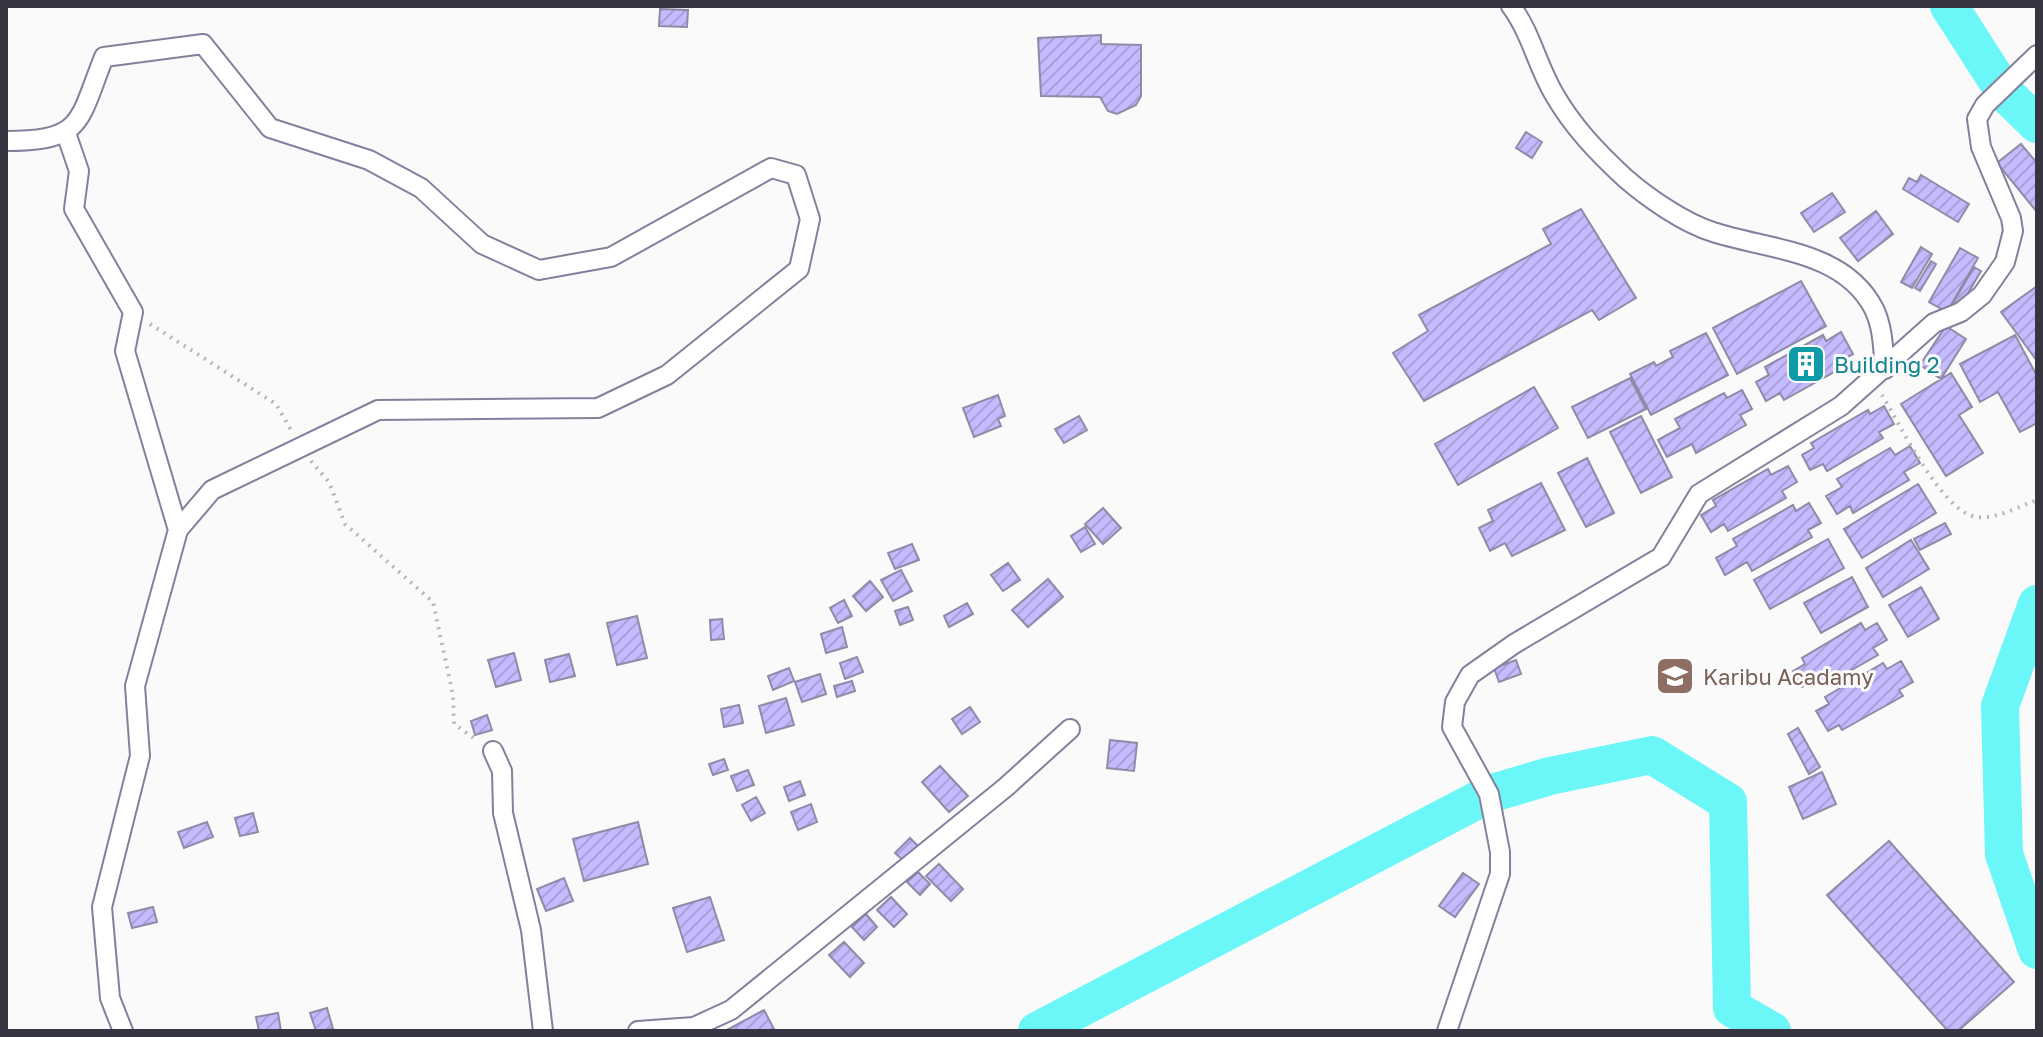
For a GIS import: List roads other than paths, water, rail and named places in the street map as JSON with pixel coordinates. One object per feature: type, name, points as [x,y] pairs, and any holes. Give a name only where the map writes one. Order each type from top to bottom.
[{"type":"street","points":[[1511,6],[1527,32],[1553,92],[1594,149],[1629,181],[1710,231],[1820,260],[1841,272],[1874,309],[1879,374]]},
{"type":"street","points":[[6,141],[58,138],[78,125],[104,57],[203,44],[270,128],[369,160],[421,188],[482,244],[539,270],[611,257],[771,168],[796,175],[810,219],[799,269],[667,375],[598,408],[378,410],[212,490],[178,530],[135,686],[140,756],[102,907],[110,998],[123,1031]]},
{"type":"street","points":[[1447,1031],[1500,874],[1500,852],[1489,794],[1452,727],[1455,702],[1470,675],[1514,644],[1661,557],[1673,542],[1688,506],[1699,494],[1841,406],[1934,323],[1969,307],[2005,262],[2011,247],[2011,218],[1977,133],[1977,119],[1985,105],[2037,55]]},
{"type":"street","points":[[66,133],[79,171],[74,209],[133,312],[125,351],[178,530]]},
{"type":"street","points":[[638,1031],[694,1027],[731,1010],[1006,787],[1070,729]]},
{"type":"street","points":[[493,751],[502,771],[503,813],[531,930],[543,1031]]},
{"type":"waterway","points":[[1949,6],[2005,93],[2037,124]]},
{"type":"waterway","points":[[2037,604],[2000,706],[2004,854],[2037,950]]},
{"type":"waterway","points":[[1037,1031],[1489,794],[1550,776],[1652,755],[1728,802],[1732,1008],[1772,1031]]},
{"type":"place","name":"Building 2","points":[[1806,364]]},
{"type":"place","name":"Karibu Acadamy","points":[[1675,676]]}]
